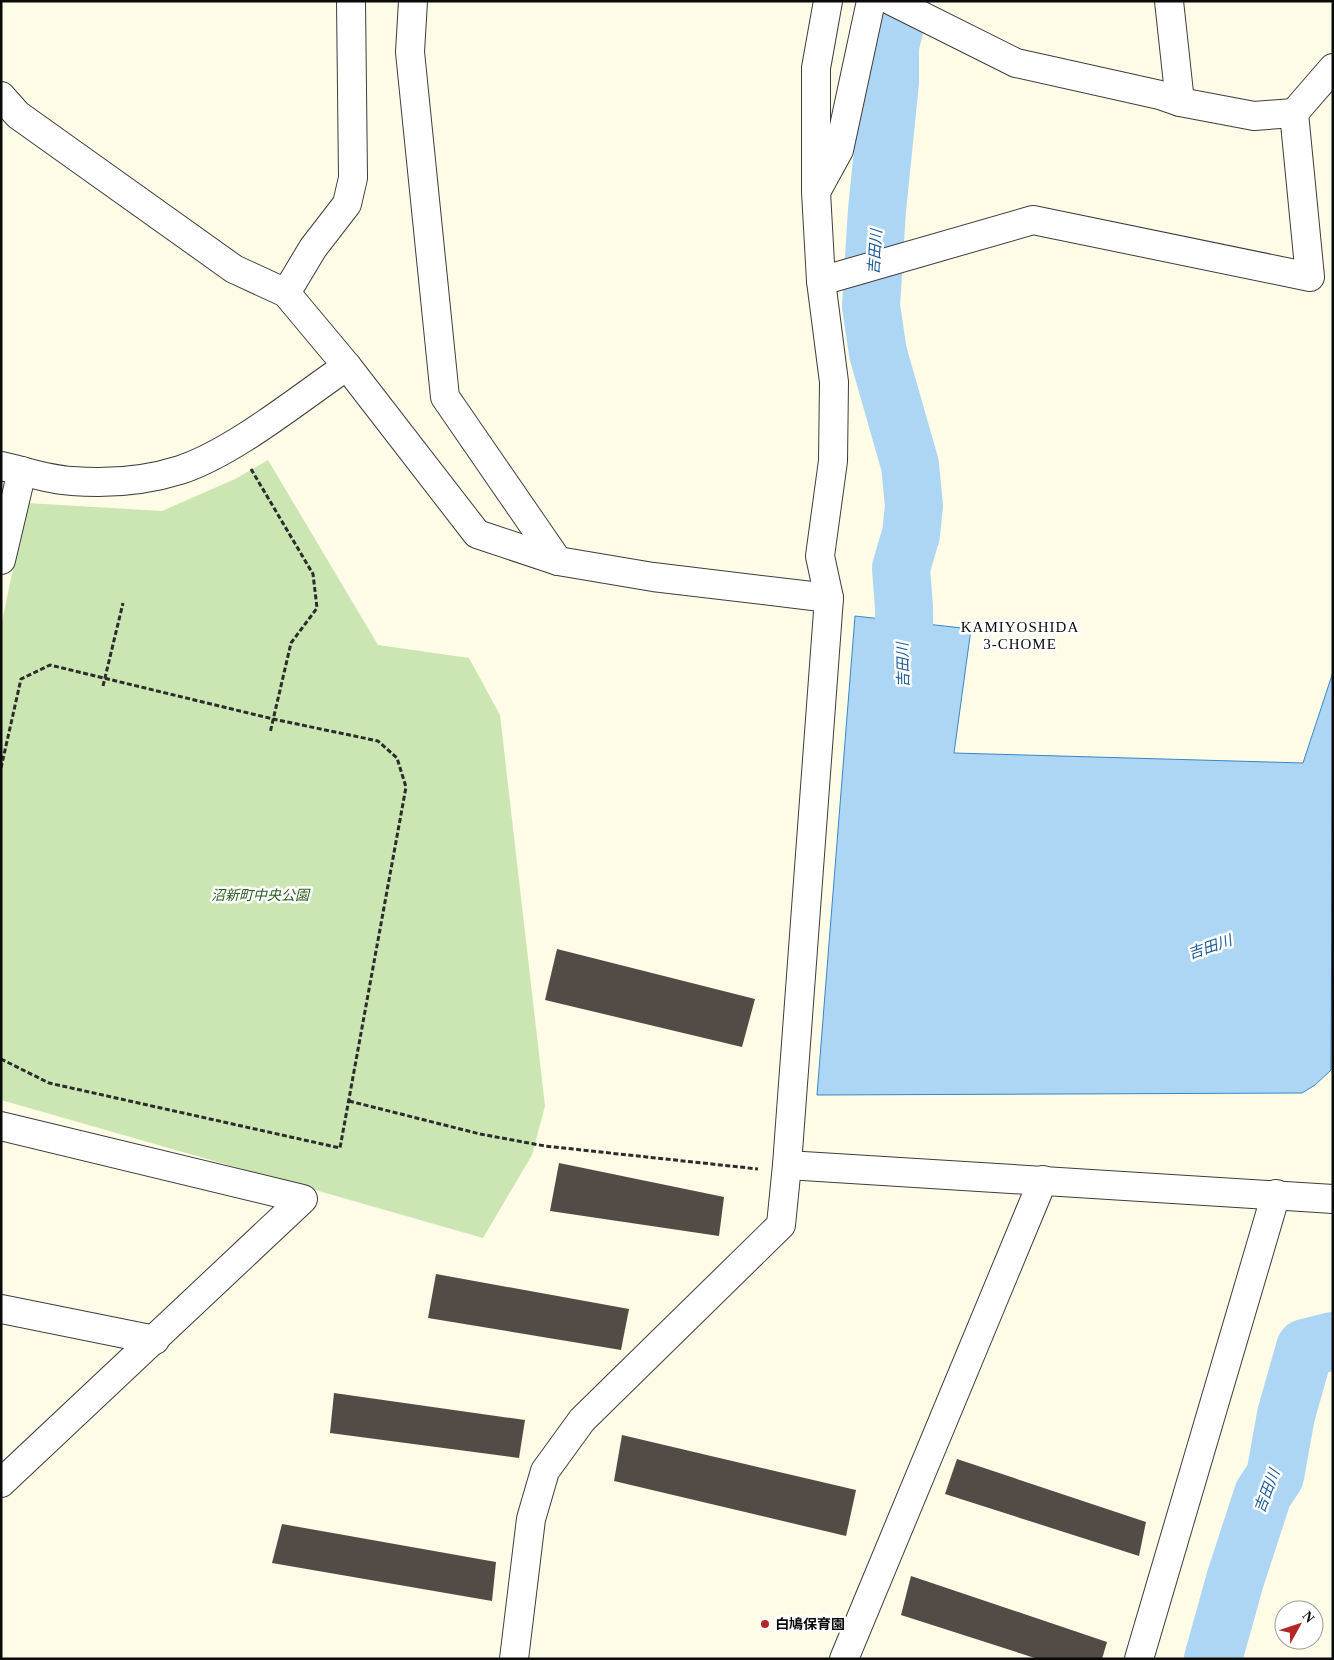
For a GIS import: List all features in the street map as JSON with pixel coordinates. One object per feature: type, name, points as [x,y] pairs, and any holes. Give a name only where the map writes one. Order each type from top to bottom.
[{"type":"street","points":[[286,293],[313,248],[347,204],[353,178],[351,1]]},
{"type":"street","points":[[414,1],[410,52],[444,397],[558,561]]},
{"type":"street","points":[[514,1659],[531,1519],[545,1471],[582,1420],[781,1224],[776,1168],[829,598],[820,556],[833,460],[834,382],[821,281],[816,192],[816,68],[828,1]]},
{"type":"street","points":[[816,192],[839,150],[872,1]]},
{"type":"street","points":[[892,1],[1016,63],[1160,95],[1180,102],[1254,116],[1294,113],[1333,68]]},
{"type":"street","points":[[1169,1],[1180,102]]},
{"type":"street","points":[[1,96],[18,116],[234,269],[286,293],[347,366],[477,534],[558,561],[653,577],[829,598]]},
{"type":"street","points":[[821,281],[1033,220],[1310,277],[1294,113]]},
{"type":"street","points":[[1,560],[11,468],[70,481],[117,482],[151,478],[182,469],[221,451],[347,366]]},
{"type":"street","points":[[1,1126],[304,1200],[1,1484]]},
{"type":"street","points":[[776,1168],[1043,1180],[1333,1199]]},
{"type":"street","points":[[844,1659],[1043,1180]]},
{"type":"street","points":[[1139,1659],[1276,1194]]},
{"type":"street","points":[[1,1309],[155,1340]]},
{"type":"path","points":[[250,468],[313,574],[317,608],[291,643],[270,733]]},
{"type":"path","points":[[102,686],[123,603]]},
{"type":"path","points":[[1,768],[21,680],[50,665],[273,719],[378,741],[397,758],[406,787],[340,1148],[49,1083],[1,1059]]},
{"type":"path","points":[[349,1101],[480,1134],[545,1146],[776,1168]]},
{"type":"green space","name":"沼新町中央公園","points":[[268,460],[378,645],[469,658],[500,715],[545,1106],[532,1155],[483,1238],[1,1100],[1,626],[27,503],[162,511],[235,479]]},
{"type":"water","points":[[855,616],[971,629],[954,753],[1303,763],[1333,672],[1331,1070],[1315,1085],[1302,1093],[817,1095]]},
{"type":"building","points":[[557,949],[755,999],[742,1047],[545,1000]]},
{"type":"building","points":[[559,1163],[724,1197],[719,1236],[550,1211]]},
{"type":"building","points":[[436,1274],[629,1309],[621,1350],[428,1318]]},
{"type":"building","points":[[334,1393],[525,1420],[519,1458],[330,1433]]},
{"type":"building","points":[[622,1435],[856,1490],[846,1536],[614,1481]]},
{"type":"building","points":[[957,1459],[1146,1522],[1139,1556],[945,1494]]},
{"type":"building","points":[[282,1524],[496,1562],[492,1601],[272,1563]]},
{"type":"building","points":[[911,1576],[1107,1642],[1102,1659],[1038,1659],[901,1615]]},
{"type":"waterway","name":"吉田川","points":[[901,1],[890,46],[890,82],[877,210],[871,306],[878,353],[910,465],[914,506],[911,534],[901,568],[904,607],[905,700]]},
{"type":"waterway","name":"吉田川","points":[[1213,1659],[1235,1580],[1263,1494],[1275,1476],[1286,1415],[1305,1348],[1333,1341]]},
{"type":"place","name":"白鳩保育園","points":[[765,1624]]},
{"type":"district","name":"KAMIYOSHIDA 3-CHOME","points":[[1020,636]]}]
